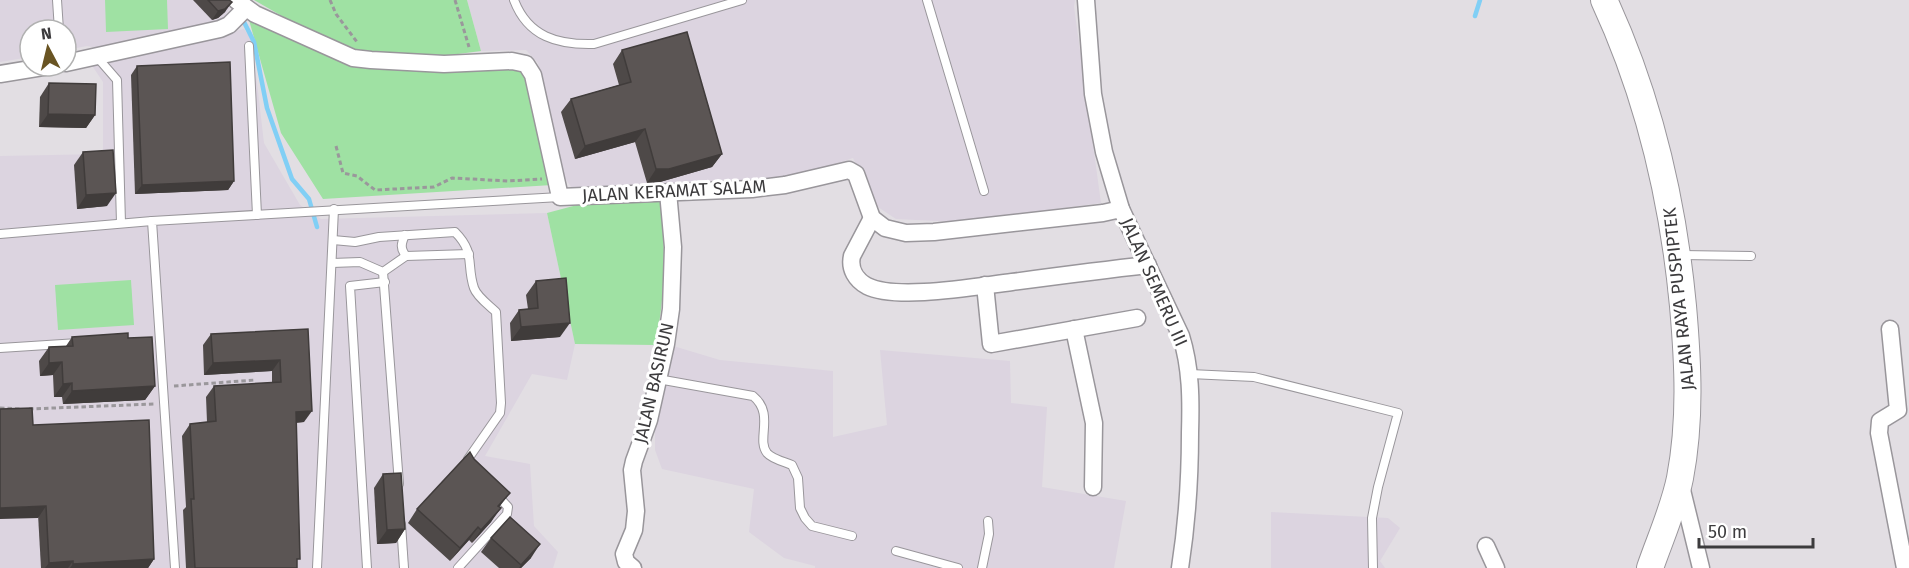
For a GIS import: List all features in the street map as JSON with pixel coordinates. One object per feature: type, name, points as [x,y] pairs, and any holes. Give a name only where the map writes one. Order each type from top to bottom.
[{"type":"main road","name":"JALAN RAYA PUSPIPTEK","points":[[1604,0],[1635,79],[1657,148],[1668,193],[1686,340],[1689,398],[1680,479],[1650,568]]},
{"type":"street","name":"JALAN SEMERU III","points":[[1086,0],[1093,94],[1104,152],[1121,209],[1181,336],[1190,374],[1190,487],[1180,568]]},
{"type":"street","name":"JALAN KERAMAT SALAM","points":[[78,61],[220,29],[229,25],[239,10],[353,58],[444,64],[512,61],[526,64],[533,75],[560,196],[752,189],[785,185],[849,170],[856,174],[872,218]]},
{"type":"street","points":[[0,74],[18,71]]},
{"type":"street","name":"JALAN BASIRUN","points":[[633,568],[626,562],[624,554],[634,530],[636,511],[632,470],[649,420],[671,309],[673,274],[668,192]]},
{"type":"street","points":[[1121,209],[920,233],[906,233],[885,228],[872,218],[851,262],[855,276],[866,285],[899,292],[937,291],[1148,265]]},
{"type":"street","points":[[985,285],[991,345],[1137,318]]},
{"type":"street","points":[[1074,329],[1094,423],[1093,487]]},
{"type":"street","points":[[1890,329],[1898,410],[1880,421],[1879,433],[1905,568]]},
{"type":"street","points":[[1680,479],[1701,568]]},
{"type":"street","points":[[1486,546],[1496,568]]},
{"type":"lane","points":[[57,0],[58,18]]},
{"type":"lane","points":[[514,0],[520,16],[553,41],[594,44],[742,0]]},
{"type":"lane","points":[[927,0],[984,191]]},
{"type":"lane","points":[[249,46],[257,215]]},
{"type":"lane","points":[[97,57],[117,80],[121,223]]},
{"type":"lane","points":[[0,234],[121,223],[560,196]]},
{"type":"lane","points":[[317,568],[334,209]]},
{"type":"lane","points":[[152,221],[175,568]]},
{"type":"lane","points":[[333,240],[355,242],[379,237],[454,232],[462,240],[469,254],[474,290],[496,312],[500,413],[468,459],[469,468],[476,475]]},
{"type":"lane","points":[[405,236],[401,244],[406,256]]},
{"type":"lane","points":[[383,272],[406,256],[469,254]]},
{"type":"lane","points":[[1677,255],[1751,256]]},
{"type":"lane","points":[[332,263],[360,262],[383,272]]},
{"type":"lane","points":[[383,272],[399,496]]},
{"type":"lane","points":[[367,568],[350,286],[385,282]]},
{"type":"lane","points":[[148,339],[160,338]]},
{"type":"lane","points":[[0,348],[91,342]]},
{"type":"lane","points":[[1190,374],[1254,377],[1398,413],[1377,487],[1372,518],[1373,568]]},
{"type":"lane","points":[[658,379],[753,396],[759,401],[764,412],[765,449],[768,456],[792,465],[798,478],[800,508],[805,518],[812,525],[852,536]]},
{"type":"lane","points":[[458,568],[507,514],[508,507],[505,502],[491,488]]},
{"type":"lane","points":[[400,508],[404,568]]},
{"type":"lane","points":[[982,568],[989,534],[988,521]]},
{"type":"lane","points":[[896,551],[958,568]]},
{"type":"path","points":[[330,0],[336,14],[359,45]]},
{"type":"path","points":[[455,0],[474,63]]},
{"type":"path","points":[[336,146],[343,173],[357,176],[375,190],[434,187],[452,178],[508,181],[556,178]]},
{"type":"path","points":[[163,387],[255,380]]},
{"type":"path","points":[[0,408],[37,410],[164,404]]},
{"type":"shaded area","points":[[0,0],[225,0],[231,6],[218,24],[108,50],[87,46],[78,48],[78,18],[18,18],[18,59],[0,62]]},
{"type":"shaded area","points":[[467,0],[1075,0],[1074,7],[1101,203],[957,222],[896,219],[875,205],[853,158],[780,183],[574,191],[563,175],[538,63],[526,50],[481,51]]},
{"type":"shaded area","points":[[244,29],[252,40],[264,143],[300,205],[321,219],[547,213],[575,344],[567,380],[532,374],[485,456],[530,464],[534,526],[558,552],[553,568],[0,568],[0,156],[103,154],[103,82],[91,64]]},
{"type":"shaded area","points":[[670,345],[720,360],[833,371],[833,437],[887,425],[880,350],[1010,361],[1011,403],[1047,407],[1042,487],[1126,501],[1114,568],[815,568],[815,566],[784,558],[749,532],[754,489],[662,469],[655,450],[655,421]]},
{"type":"shaded area","points":[[1271,512],[1388,518],[1400,528],[1380,561],[1385,568],[1271,568]]},
{"type":"green space","points":[[105,0],[167,0],[168,29],[106,32]]},
{"type":"green space","points":[[254,0],[467,0],[481,51],[443,56],[365,53],[322,39]]},
{"type":"green space","points":[[249,20],[263,24],[326,54],[512,66],[524,72],[552,185],[323,199],[281,133]]},
{"type":"green space","points":[[663,200],[663,291],[655,345],[575,344],[547,213],[577,205]]},
{"type":"green space","points":[[131,280],[134,325],[58,330],[55,285]]},
{"type":"building","points":[[208,0],[232,2],[225,9],[218,11]]},
{"type":"building","points":[[687,32],[722,154],[669,169],[656,169],[645,129],[585,146],[571,99],[631,82],[622,50]]},
{"type":"building","points":[[230,62],[234,181],[142,185],[137,66]]},
{"type":"building","points":[[49,83],[96,84],[95,115],[48,114]]},
{"type":"building","points":[[113,150],[116,193],[86,195],[83,152]]},
{"type":"building","points":[[566,278],[570,323],[521,327],[519,310],[538,308],[536,281]]},
{"type":"building","points":[[308,329],[312,411],[296,412],[300,559],[297,559],[297,568],[195,568],[190,424],[216,421],[214,386],[281,382],[280,360],[213,363],[211,334]]},
{"type":"building","points":[[128,333],[128,338],[152,337],[155,386],[72,391],[72,383],[63,384],[62,362],[49,363],[49,347],[73,346],[72,337]]},
{"type":"building","points":[[32,408],[33,425],[149,420],[154,559],[73,564],[73,561],[49,563],[46,506],[0,508],[0,409]]},
{"type":"building","points":[[470,452],[474,459],[510,493],[498,506],[501,508],[481,530],[478,527],[460,548],[417,509]]},
{"type":"building","points":[[401,473],[405,529],[387,530],[383,474]]},
{"type":"building","points":[[510,517],[540,544],[521,565],[491,538]]},
{"type":"waterway","points":[[1475,16],[1480,0]]},
{"type":"waterway","points":[[242,18],[254,42],[267,108],[292,179],[309,199],[317,227]]}]
